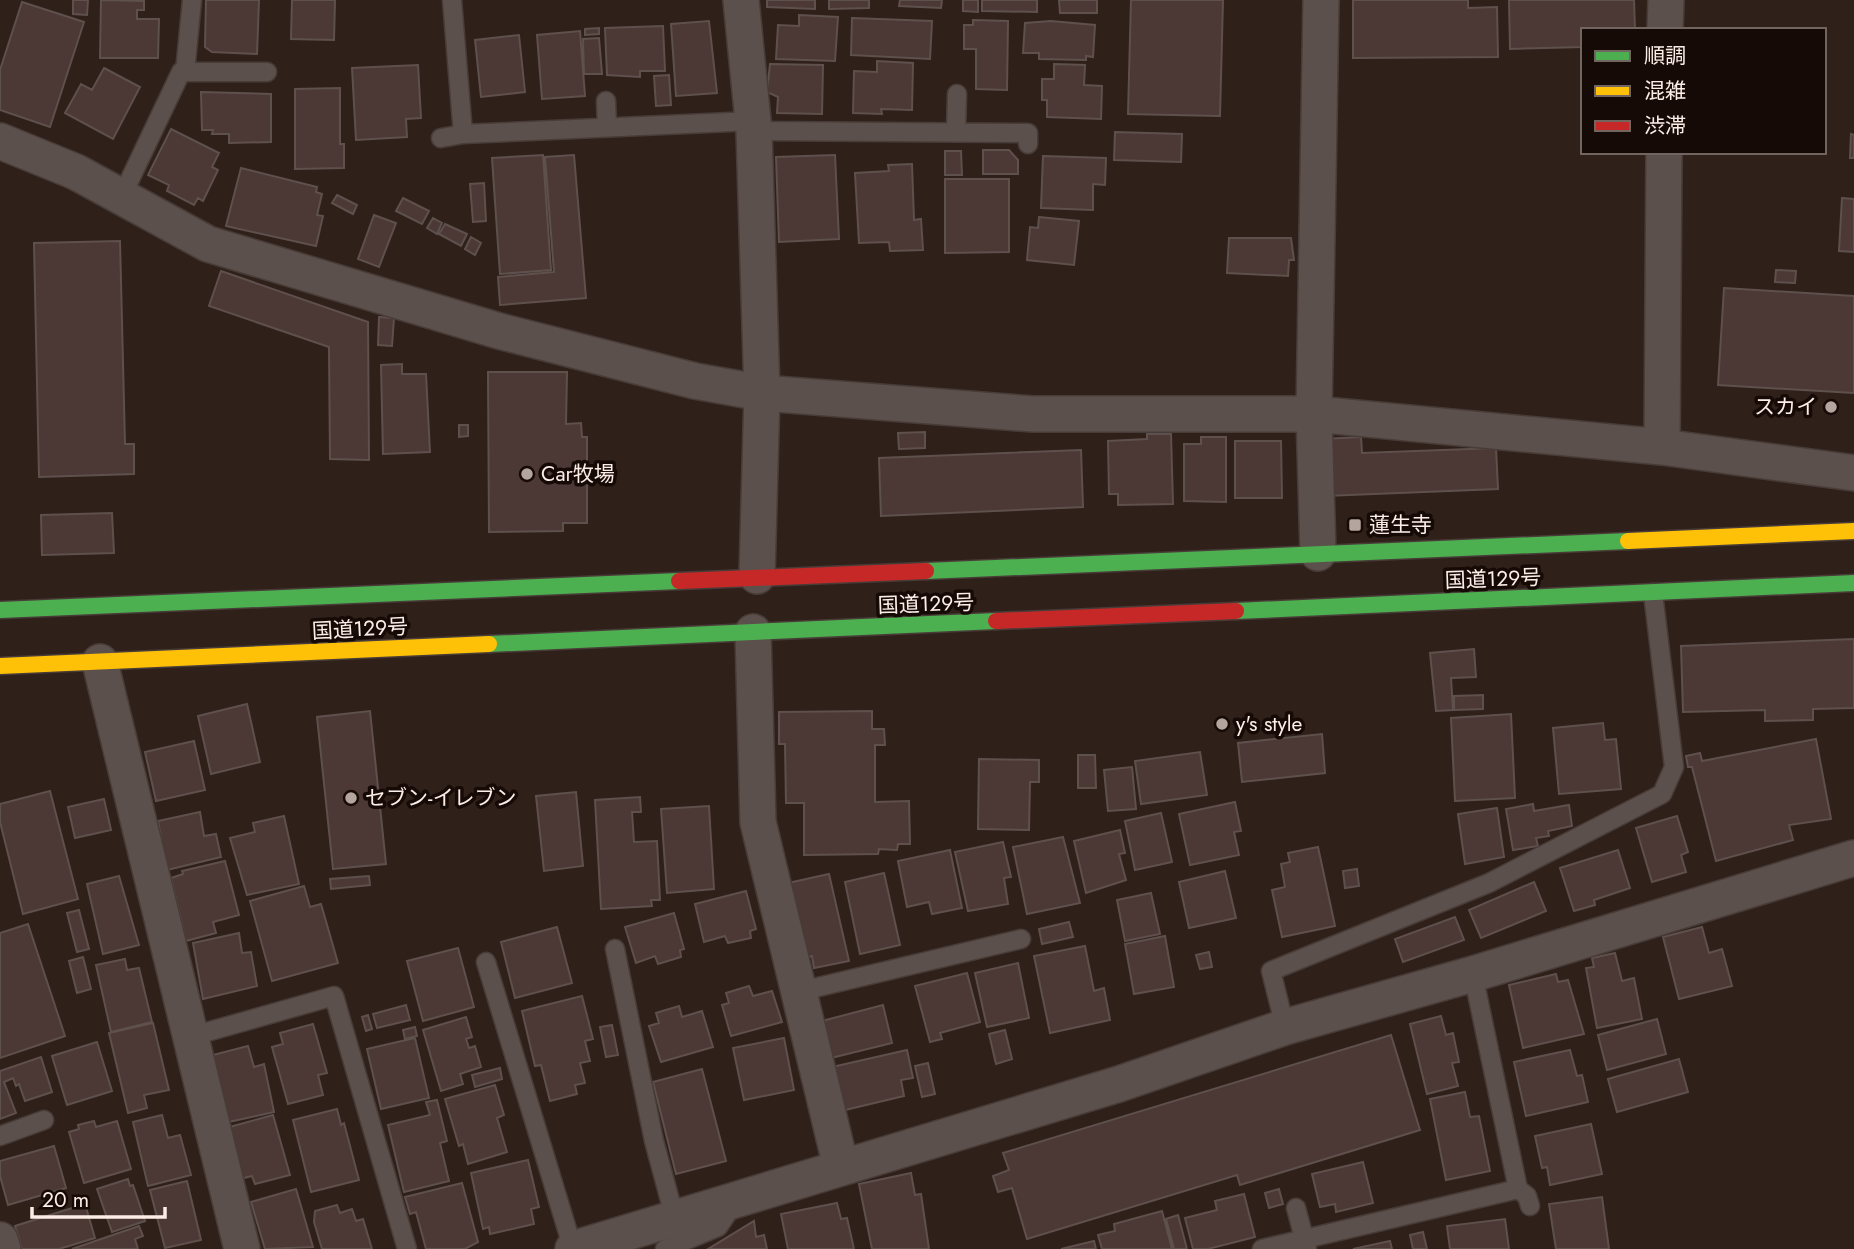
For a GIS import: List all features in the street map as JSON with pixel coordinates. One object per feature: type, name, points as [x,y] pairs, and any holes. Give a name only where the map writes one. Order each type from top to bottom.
[{"type":"highway","name":"国道129号","points":[[0,610],[1854,531]]},
{"type":"highway","name":"国道129号","points":[[0,666],[1854,583]]},
{"type":"street","points":[[741,0],[754,126],[762,393],[757,576]]},
{"type":"street","points":[[1318,552],[1314,414],[1321,0]]},
{"type":"street","points":[[1665,28],[1666,0]]},
{"type":"street","points":[[0,141],[76,172],[208,244],[499,331],[695,381],[762,393],[1033,414],[1314,414],[1662,447],[1854,473]]},
{"type":"street","points":[[1662,447],[1664,154]]},
{"type":"street","points":[[753,632],[758,822],[841,1167]]},
{"type":"street","points":[[100,662],[242,1249]]},
{"type":"street","points":[[573,1249],[670,1234],[737,1200],[1119,1084],[1285,1027],[1473,974],[1854,858]]},
{"type":"street","points":[[0,1240],[3,1249]]},
{"type":"lane","points":[[185,72],[192,0]]},
{"type":"lane","points":[[452,0],[463,134]]},
{"type":"lane","points":[[122,196],[181,72],[267,72]]},
{"type":"lane","points":[[956,132],[957,94]]},
{"type":"lane","points":[[606,101],[607,127]]},
{"type":"lane","points":[[441,138],[463,134],[607,127],[754,126],[1028,133],[1028,144]]},
{"type":"lane","points":[[1285,1027],[1271,971],[1489,883],[1662,794],[1674,767],[1653,593]]},
{"type":"lane","points":[[797,992],[1021,939]]},
{"type":"lane","points":[[615,949],[654,1140],[670,1234]]},
{"type":"lane","points":[[486,962],[573,1249]]},
{"type":"lane","points":[[1473,974],[1517,1189],[1527,1196],[1530,1206]]},
{"type":"lane","points":[[189,1037],[334,996],[407,1249]]},
{"type":"lane","points":[[0,1136],[44,1120]]},
{"type":"lane","points":[[1262,1249],[1305,1244],[1517,1189]]},
{"type":"lane","points":[[1297,1208],[1305,1244]]},
{"type":"building","points":[[73,0],[88,0],[87,15],[73,14]]},
{"type":"building","points":[[101,0],[144,1],[144,10],[137,10],[137,19],[159,19],[158,58],[100,58]]},
{"type":"building","points":[[206,0],[259,0],[257,54],[212,52],[205,47]]},
{"type":"building","points":[[292,0],[335,0],[334,40],[291,39]]},
{"type":"building","points":[[767,0],[815,0],[815,9],[767,7]]},
{"type":"building","points":[[829,0],[869,0],[869,8],[829,9]]},
{"type":"building","points":[[900,0],[942,0],[941,8],[899,6]]},
{"type":"building","points":[[963,0],[978,0],[978,12],[963,11]]},
{"type":"building","points":[[982,0],[1037,0],[1037,12],[982,11]]},
{"type":"building","points":[[1059,0],[1097,0],[1097,13],[1060,13]]},
{"type":"building","points":[[1131,0],[1223,0],[1220,116],[1128,114]]},
{"type":"building","points":[[1353,0],[1468,0],[1468,8],[1497,7],[1498,57],[1353,58]]},
{"type":"building","points":[[1509,0],[1634,0],[1635,28],[1581,28],[1581,47],[1510,49]]},
{"type":"building","points":[[22,2],[84,22],[50,127],[0,110],[0,70]]},
{"type":"building","points":[[799,15],[838,17],[835,61],[776,59],[778,25],[799,26]]},
{"type":"building","points":[[852,18],[932,21],[930,59],[851,55]]},
{"type":"building","points":[[973,20],[1008,21],[1007,90],[976,89],[976,49],[964,49],[964,25],[973,25]]},
{"type":"building","points":[[709,21],[717,93],[676,96],[671,24]]},
{"type":"building","points":[[1051,21],[1095,25],[1093,57],[1086,56],[1086,60],[1039,59],[1039,53],[1023,53],[1025,23]]},
{"type":"building","points":[[663,26],[665,71],[640,71],[640,77],[607,75],[605,28]]},
{"type":"building","points":[[599,28],[599,34],[585,35],[585,29]]},
{"type":"building","points":[[580,31],[585,96],[542,99],[537,35]]},
{"type":"building","points":[[519,35],[525,92],[481,97],[475,40]]},
{"type":"building","points":[[599,38],[602,74],[584,74],[583,39]]},
{"type":"building","points":[[877,61],[913,63],[912,110],[881,109],[882,114],[853,113],[854,71],[877,72]]},
{"type":"building","points":[[770,64],[823,65],[822,114],[777,113],[778,97],[767,92]]},
{"type":"building","points":[[1054,64],[1085,65],[1084,85],[1102,86],[1101,119],[1047,117],[1047,100],[1042,100],[1042,79],[1054,79]]},
{"type":"building","points":[[418,65],[421,118],[406,119],[407,137],[356,140],[352,68]]},
{"type":"building","points":[[104,68],[140,87],[113,139],[65,113],[81,84],[92,90]]},
{"type":"building","points":[[669,75],[671,105],[656,106],[654,76]]},
{"type":"building","points":[[340,88],[340,144],[344,144],[344,168],[295,169],[295,89]]},
{"type":"building","points":[[201,92],[271,94],[271,142],[229,143],[229,134],[212,134],[213,130],[202,130]]},
{"type":"building","points":[[171,129],[219,153],[212,167],[218,170],[203,201],[198,198],[194,205],[167,191],[169,185],[148,175]]},
{"type":"building","points":[[1115,132],[1182,134],[1181,162],[1114,160]]},
{"type":"building","points":[[1851,134],[1854,135],[1854,158],[1850,158]]},
{"type":"building","points":[[983,150],[1009,150],[1018,160],[1018,174],[983,174]]},
{"type":"building","points":[[945,151],[961,151],[962,175],[945,175]]},
{"type":"building","points":[[543,155],[551,270],[500,274],[492,158]]},
{"type":"building","points":[[574,155],[586,298],[500,305],[498,277],[554,272],[545,157]]},
{"type":"building","points":[[835,155],[839,239],[779,242],[776,157]]},
{"type":"building","points":[[1043,156],[1106,158],[1105,185],[1093,184],[1093,210],[1041,208]]},
{"type":"building","points":[[912,164],[914,220],[921,219],[923,250],[890,251],[889,242],[859,243],[855,173],[889,171],[888,165]]},
{"type":"building","points":[[241,168],[317,187],[316,192],[322,194],[317,215],[323,216],[316,246],[226,226]]},
{"type":"building","points":[[945,179],[1009,179],[1009,252],[945,253]]},
{"type":"building","points":[[484,183],[486,221],[473,222],[470,184]]},
{"type":"building","points":[[337,195],[357,205],[353,214],[332,203]]},
{"type":"building","points":[[403,198],[429,211],[422,224],[396,211]]},
{"type":"building","points":[[1842,198],[1854,199],[1854,252],[1839,251]]},
{"type":"building","points":[[374,215],[396,223],[379,267],[358,259]]},
{"type":"building","points":[[1039,217],[1079,221],[1074,265],[1027,260],[1030,227],[1038,228]]},
{"type":"building","points":[[433,218],[442,223],[437,234],[427,228]]},
{"type":"building","points":[[445,224],[467,234],[461,246],[439,234]]},
{"type":"building","points":[[471,237],[481,243],[475,255],[465,249]]},
{"type":"building","points":[[1229,238],[1291,238],[1294,260],[1289,260],[1288,276],[1227,273]]},
{"type":"building","points":[[120,241],[125,444],[134,444],[134,474],[39,477],[34,243]]},
{"type":"building","points":[[1776,270],[1796,271],[1795,283],[1775,282]]},
{"type":"building","points":[[221,271],[368,322],[369,460],[330,459],[329,347],[209,306]]},
{"type":"building","points":[[1724,288],[1854,296],[1854,393],[1718,385]]},
{"type":"building","points":[[379,317],[394,318],[392,346],[378,345]]},
{"type":"building","points":[[402,364],[402,374],[426,374],[430,452],[383,454],[381,365]]},
{"type":"building","points":[[488,372],[567,372],[566,424],[581,423],[582,437],[587,437],[587,523],[563,523],[563,531],[489,532]]},
{"type":"building","points":[[459,425],[468,425],[468,436],[459,437]]},
{"type":"building","points":[[925,432],[925,448],[899,449],[898,433]]},
{"type":"building","points":[[1147,434],[1171,434],[1173,504],[1118,505],[1118,494],[1109,494],[1108,441],[1147,439]]},
{"type":"building","points":[[1201,437],[1226,437],[1226,502],[1184,501],[1184,444],[1201,444]]},
{"type":"building","points":[[1361,437],[1362,453],[1496,448],[1498,489],[1325,496],[1322,439]]},
{"type":"building","points":[[1235,441],[1281,441],[1282,498],[1235,498]]},
{"type":"building","points":[[1081,450],[1083,507],[881,516],[879,458]]},
{"type":"building","points":[[112,513],[114,553],[42,555],[41,515]]},
{"type":"building","points":[[1854,639],[1854,708],[1813,709],[1813,720],[1765,721],[1765,710],[1683,712],[1681,646]]},
{"type":"building","points":[[1474,649],[1476,677],[1451,678],[1453,710],[1436,711],[1430,653]]},
{"type":"building","points":[[1483,695],[1483,709],[1454,710],[1454,696]]},
{"type":"building","points":[[247,704],[260,762],[211,774],[198,716]]},
{"type":"building","points":[[370,711],[386,864],[333,869],[317,717]]},
{"type":"building","points":[[872,711],[872,729],[884,729],[885,745],[875,745],[875,802],[909,801],[910,844],[898,844],[897,850],[879,849],[878,854],[804,855],[804,803],[786,803],[785,744],[779,744],[779,712]]},
{"type":"building","points":[[1511,714],[1515,798],[1455,801],[1451,718]]},
{"type":"building","points":[[1603,723],[1605,740],[1616,739],[1621,789],[1559,794],[1553,728]]},
{"type":"building","points":[[1322,734],[1325,773],[1242,782],[1238,743]]},
{"type":"building","points":[[1816,739],[1831,819],[1789,825],[1793,840],[1716,861],[1692,767],[1688,767],[1686,756],[1700,753],[1702,761]]},
{"type":"building","points":[[194,741],[205,790],[156,801],[145,752]]},
{"type":"building","points":[[1200,752],[1207,795],[1141,804],[1135,761]]},
{"type":"building","points":[[1078,755],[1095,755],[1096,788],[1078,788]]},
{"type":"building","points":[[979,759],[1039,760],[1039,782],[1030,782],[1029,830],[978,829]]},
{"type":"building","points":[[1132,767],[1136,809],[1108,811],[1104,770]]},
{"type":"building","points":[[50,791],[78,899],[23,914],[0,822],[0,804]]},
{"type":"building","points":[[576,792],[583,866],[544,871],[536,796]]},
{"type":"building","points":[[640,797],[641,812],[632,812],[634,842],[657,841],[660,900],[651,900],[652,906],[601,909],[595,800]]},
{"type":"building","points":[[104,799],[111,830],[75,838],[68,807]]},
{"type":"building","points":[[1235,802],[1241,831],[1234,832],[1239,855],[1190,865],[1179,814]]},
{"type":"building","points":[[1533,804],[1534,811],[1569,805],[1572,826],[1548,831],[1549,836],[1536,838],[1538,846],[1513,850],[1506,809]]},
{"type":"building","points":[[709,806],[714,889],[667,893],[661,809]]},
{"type":"building","points":[[1497,808],[1504,857],[1465,864],[1458,814]]},
{"type":"building","points":[[200,812],[204,836],[216,834],[221,857],[167,870],[158,821]]},
{"type":"building","points":[[1161,813],[1172,862],[1135,870],[1125,821]]},
{"type":"building","points":[[284,816],[299,884],[247,895],[230,838],[255,832],[253,823]]},
{"type":"building","points":[[1677,816],[1688,852],[1681,855],[1686,872],[1652,882],[1636,828]]},
{"type":"building","points":[[1120,830],[1125,853],[1119,854],[1126,880],[1086,893],[1074,841]]},
{"type":"building","points":[[1063,837],[1080,903],[1027,914],[1013,847]]},
{"type":"building","points":[[1003,842],[1011,877],[1004,878],[1008,904],[968,911],[955,852]]},
{"type":"building","points":[[1318,847],[1335,926],[1282,937],[1272,890],[1285,887],[1281,864],[1290,862],[1288,853]]},
{"type":"building","points":[[950,850],[962,908],[932,914],[929,902],[907,907],[898,861]]},
{"type":"building","points":[[1618,850],[1630,888],[1594,900],[1595,905],[1574,911],[1560,868]]},
{"type":"building","points":[[225,861],[239,915],[213,922],[216,933],[186,941],[171,878],[183,874],[182,871]]},
{"type":"building","points":[[1357,869],[1359,886],[1345,888],[1343,871]]},
{"type":"building","points":[[1225,871],[1236,918],[1189,928],[1179,882]]},
{"type":"building","points":[[884,873],[900,945],[860,954],[845,882]]},
{"type":"building","points":[[829,874],[849,961],[814,968],[812,956],[804,958],[788,883]]},
{"type":"building","points":[[119,876],[139,945],[103,954],[87,884]]},
{"type":"building","points":[[369,876],[370,885],[331,889],[330,879]]},
{"type":"building","points":[[1534,882],[1546,911],[1481,938],[1469,910]]},
{"type":"building","points":[[304,886],[310,907],[321,904],[338,963],[272,981],[250,901]]},
{"type":"building","points":[[746,891],[756,929],[750,931],[751,938],[728,943],[725,936],[704,942],[695,904]]},
{"type":"building","points":[[1151,893],[1160,934],[1125,941],[1117,900]]},
{"type":"building","points":[[79,910],[89,949],[77,952],[67,913]]},
{"type":"building","points":[[674,913],[684,949],[680,950],[681,957],[658,964],[655,956],[636,963],[625,927]]},
{"type":"building","points":[[1455,917],[1464,940],[1403,962],[1395,939]]},
{"type":"building","points":[[1069,922],[1073,937],[1042,944],[1039,929]]},
{"type":"building","points":[[28,924],[65,1036],[0,1058],[0,933]]},
{"type":"building","points":[[557,927],[572,983],[515,998],[501,942]]},
{"type":"building","points":[[1702,927],[1709,953],[1722,949],[1732,986],[1679,999],[1663,937]]},
{"type":"building","points":[[239,933],[242,953],[251,952],[257,986],[203,999],[193,943]]},
{"type":"building","points":[[1165,936],[1174,987],[1134,994],[1125,944]]},
{"type":"building","points":[[1085,946],[1094,991],[1104,988],[1110,1020],[1050,1033],[1034,956]]},
{"type":"building","points":[[458,948],[474,1007],[423,1021],[407,961]]},
{"type":"building","points":[[1209,952],[1212,967],[1200,969],[1196,955]]},
{"type":"building","points":[[1615,953],[1622,981],[1634,978],[1642,1019],[1597,1028],[1586,968],[1594,967],[1592,958]]},
{"type":"building","points":[[83,957],[91,989],[77,993],[69,961]]},
{"type":"building","points":[[125,959],[127,970],[139,968],[152,1022],[111,1032],[96,965]]},
{"type":"building","points":[[1018,963],[1029,1018],[987,1027],[975,973]]},
{"type":"building","points":[[967,973],[980,1022],[940,1033],[942,1039],[930,1042],[915,986]]},
{"type":"building","points":[[1556,974],[1558,982],[1568,980],[1584,1034],[1523,1048],[1509,985]]},
{"type":"building","points":[[749,986],[753,996],[772,991],[782,1022],[731,1036],[722,1005],[729,1003],[726,993]]},
{"type":"building","points":[[582,996],[593,1039],[585,1041],[590,1061],[580,1063],[585,1083],[575,1085],[577,1094],[550,1101],[541,1065],[535,1066],[522,1011]]},
{"type":"building","points":[[406,1005],[410,1020],[377,1028],[373,1014]]},
{"type":"building","points":[[883,1005],[892,1043],[831,1058],[822,1021]]},
{"type":"building","points":[[679,1006],[682,1017],[702,1011],[713,1047],[661,1062],[649,1026],[659,1023],[656,1013]]},
{"type":"building","points":[[368,1015],[372,1029],[366,1031],[362,1017]]},
{"type":"building","points":[[1441,1016],[1446,1035],[1453,1033],[1459,1062],[1452,1063],[1458,1086],[1427,1094],[1410,1024]]},
{"type":"building","points":[[466,1017],[472,1037],[466,1039],[469,1048],[475,1046],[481,1067],[460,1074],[463,1084],[441,1091],[423,1030]]},
{"type":"building","points":[[1657,1019],[1666,1054],[1607,1070],[1598,1035]]},
{"type":"building","points":[[153,1023],[169,1090],[144,1095],[147,1108],[128,1113],[109,1033]]},
{"type":"building","points":[[313,1024],[327,1073],[318,1075],[323,1095],[288,1104],[272,1047],[283,1044],[280,1033]]},
{"type":"building","points":[[612,1025],[618,1055],[606,1057],[600,1027]]},
{"type":"building","points":[[415,1027],[417,1036],[405,1039],[403,1030]]},
{"type":"building","points":[[1005,1030],[1012,1059],[996,1064],[989,1034]]},
{"type":"building","points":[[1391,1035],[1420,1130],[1240,1185],[1237,1175],[1027,1239],[1012,1188],[998,1192],[993,1176],[1009,1170],[1003,1153]]},
{"type":"building","points":[[415,1038],[429,1098],[381,1109],[367,1049]]},
{"type":"building","points":[[784,1038],[794,1090],[744,1100],[733,1048]]},
{"type":"building","points":[[97,1042],[112,1091],[67,1105],[52,1056]]},
{"type":"building","points":[[248,1046],[254,1067],[264,1064],[274,1112],[224,1123],[213,1055]]},
{"type":"building","points":[[907,1050],[913,1078],[901,1080],[904,1096],[841,1111],[832,1067]]},
{"type":"building","points":[[1570,1050],[1577,1076],[1582,1075],[1588,1102],[1526,1116],[1514,1062]]},
{"type":"building","points":[[41,1057],[52,1092],[25,1101],[19,1084],[16,1086],[13,1078],[4,1082],[16,1113],[0,1119],[0,1071]]},
{"type":"building","points":[[1679,1059],[1688,1092],[1617,1112],[1608,1079]]},
{"type":"building","points":[[928,1063],[935,1094],[922,1097],[915,1066]]},
{"type":"building","points":[[500,1068],[502,1079],[475,1087],[472,1075]]},
{"type":"building","points":[[702,1069],[726,1161],[676,1174],[653,1082]]},
{"type":"building","points":[[495,1085],[504,1115],[497,1118],[507,1152],[468,1164],[463,1144],[459,1146],[445,1099]]},
{"type":"building","points":[[1465,1092],[1470,1117],[1479,1116],[1490,1171],[1446,1180],[1430,1099]]},
{"type":"building","points":[[437,1100],[447,1141],[440,1143],[449,1181],[404,1192],[388,1125],[430,1115],[426,1102]]},
{"type":"building","points":[[337,1109],[341,1125],[344,1123],[359,1180],[311,1192],[293,1120]]},
{"type":"building","points":[[162,1115],[168,1138],[180,1135],[191,1175],[148,1186],[133,1122]]},
{"type":"building","points":[[273,1115],[290,1175],[255,1184],[252,1176],[240,1179],[226,1128]]},
{"type":"building","points":[[94,1121],[96,1127],[117,1121],[131,1169],[84,1183],[69,1132],[79,1129],[78,1125]]},
{"type":"building","points":[[1591,1124],[1602,1174],[1550,1185],[1547,1167],[1542,1168],[1535,1136]]},
{"type":"building","points":[[54,1146],[66,1188],[8,1205],[0,1176],[0,1161]]},
{"type":"building","points":[[528,1160],[539,1207],[531,1209],[534,1224],[490,1234],[489,1227],[483,1229],[471,1173]]},
{"type":"building","points":[[1363,1162],[1373,1203],[1336,1212],[1335,1204],[1320,1207],[1312,1174]]},
{"type":"building","points":[[911,1173],[915,1195],[921,1194],[929,1249],[872,1249],[859,1184]]},
{"type":"building","points":[[128,1179],[130,1186],[133,1185],[145,1221],[112,1232],[97,1189]]},
{"type":"building","points":[[187,1181],[201,1240],[165,1248],[150,1190]]},
{"type":"building","points":[[462,1183],[478,1242],[465,1249],[426,1249],[416,1212],[410,1214],[405,1197]]},
{"type":"building","points":[[296,1189],[313,1247],[265,1249],[251,1202]]},
{"type":"building","points":[[1279,1189],[1283,1204],[1269,1208],[1265,1193]]},
{"type":"building","points":[[1244,1194],[1255,1237],[1208,1249],[1193,1249],[1185,1218],[1217,1210],[1215,1201]]},
{"type":"building","points":[[1602,1197],[1609,1249],[1556,1249],[1549,1204]]},
{"type":"building","points":[[837,1203],[841,1219],[847,1218],[854,1249],[788,1249],[781,1214]]},
{"type":"building","points":[[85,1204],[95,1238],[59,1249],[22,1249],[15,1226]]},
{"type":"building","points":[[337,1205],[340,1213],[352,1209],[356,1221],[363,1219],[372,1249],[322,1249],[314,1222],[315,1211]]},
{"type":"building","points":[[1162,1211],[1172,1249],[1102,1249],[1098,1235],[1115,1231],[1114,1224]]},
{"type":"building","points":[[1178,1215],[1187,1249],[1174,1249],[1166,1219]]},
{"type":"building","points":[[1505,1219],[1509,1249],[1450,1249],[1447,1226]]},
{"type":"building","points":[[754,1221],[756,1237],[764,1235],[767,1249],[708,1249]]},
{"type":"building","points":[[139,1226],[143,1236],[135,1239],[138,1249],[72,1249]]},
{"type":"building","points":[[1423,1232],[1427,1249],[1413,1249],[1410,1235]]},
{"type":"building","points":[[1094,1241],[1096,1249],[1061,1249]]},
{"type":"building","points":[[1390,1241],[1392,1249],[1353,1249]]},
{"type":"traffic: fast","points":[[926,571],[1628,541]]},
{"type":"traffic: fast","points":[[0,610],[679,581]]},
{"type":"traffic: fast","points":[[1236,611],[1854,583]]},
{"type":"traffic: fast","points":[[489,644],[996,621]]},
{"type":"traffic: slow","points":[[1628,541],[1854,531]]},
{"type":"traffic: slow","points":[[0,666],[489,644]]},
{"type":"traffic: jam","points":[[679,581],[926,571]]},
{"type":"traffic: jam","points":[[996,621],[1236,611]]},
{"type":"place","name":"スカイ","points":[[1831,407]]},
{"type":"place","name":"Car牧場","points":[[527,474]]},
{"type":"place","name":"蓮生寺","points":[[1355,525]]},
{"type":"place","name":"y's style","points":[[1222,724]]},
{"type":"place","name":"セブン-イレブン","points":[[351,798]]}]
